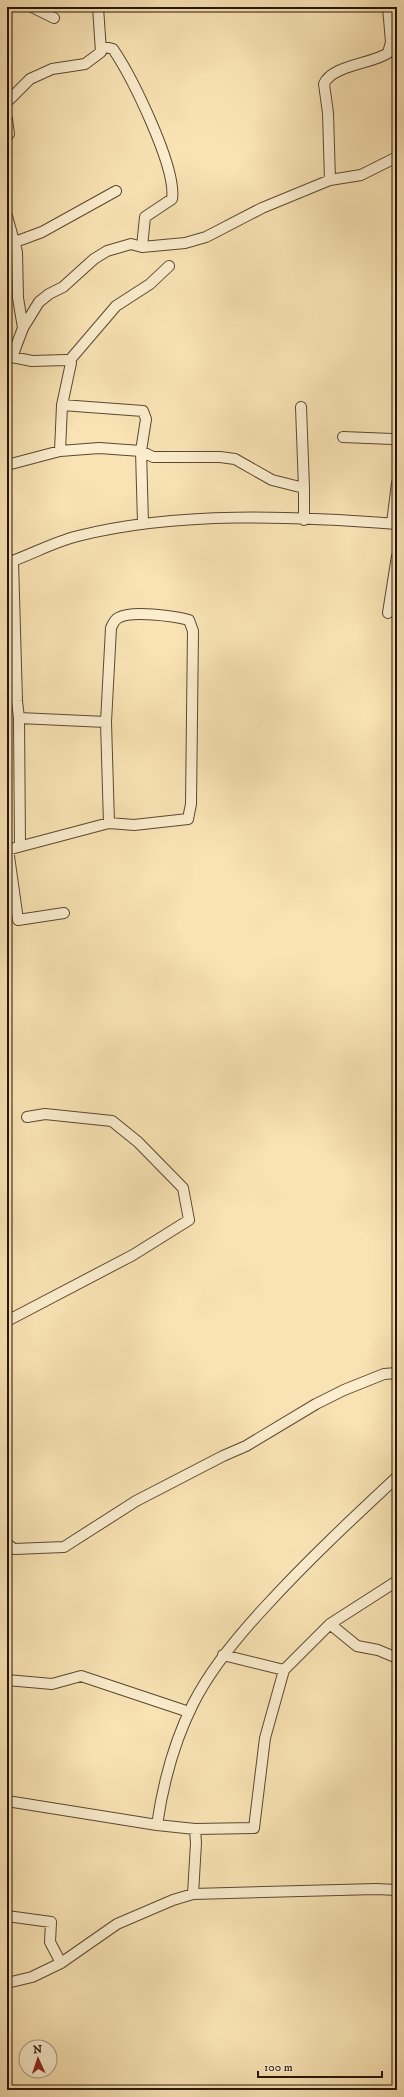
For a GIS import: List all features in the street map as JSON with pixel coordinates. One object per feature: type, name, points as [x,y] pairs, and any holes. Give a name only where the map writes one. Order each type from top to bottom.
[{"type":"street","points":[[32,7],[54,18]]},
{"type":"street","points":[[7,102],[30,79],[52,69],[85,64],[102,52],[98,7]]},
{"type":"street","points":[[330,180],[328,113],[324,84],[326,80],[334,73],[388,53],[391,42],[388,7]]},
{"type":"street","points":[[101,46],[113,49],[127,70],[139,93],[168,166],[173,193],[172,199],[145,217],[142,246]]},
{"type":"street","points":[[7,119],[9,134],[7,136]]},
{"type":"street","points":[[169,266],[150,284],[116,306],[69,361],[32,361],[9,358],[23,328],[39,302],[49,294],[63,287],[94,259],[120,246],[131,244],[142,246],[185,243],[206,237],[262,208],[330,180],[361,175],[397,157]]},
{"type":"street","points":[[15,242],[42,232],[116,191]]},
{"type":"street","points":[[7,216],[17,252],[18,298],[23,328]]},
{"type":"street","points":[[60,451],[62,405],[71,364],[69,361]]},
{"type":"street","points":[[62,405],[143,411],[146,419],[141,451],[143,523]]},
{"type":"street","points":[[301,407],[304,520]]},
{"type":"street","points":[[343,437],[392,439],[397,441]]},
{"type":"street","points":[[7,464],[60,451],[99,448],[141,451],[153,457],[220,457],[235,459],[272,480],[304,488]]},
{"type":"street","points":[[20,846],[19,718],[10,562],[55,542],[143,523],[206,520],[304,520],[395,523],[397,483]]},
{"type":"street","points":[[388,613],[397,556]]},
{"type":"street","points":[[64,914],[18,920],[8,850],[109,823],[134,825],[188,820],[191,804],[193,631],[189,620],[179,617],[126,615],[118,618],[111,628],[107,667],[106,722],[109,823]]},
{"type":"street","points":[[19,718],[106,722]]},
{"type":"street","points":[[7,1321],[133,1255],[189,1220],[182,1188],[138,1142],[112,1121],[45,1114],[27,1117]]},
{"type":"street","points":[[7,1544],[14,1549],[64,1547],[136,1501],[223,1456],[246,1446],[344,1390],[384,1374],[397,1373]]},
{"type":"street","points":[[157,1825],[162,1794],[176,1741],[189,1712],[223,1655],[301,1567],[397,1477]]},
{"type":"street","points":[[7,1801],[157,1825],[195,1829],[254,1828],[265,1738],[284,1670],[330,1624],[397,1581]]},
{"type":"street","points":[[330,1624],[357,1646],[378,1650],[397,1658]]},
{"type":"street","points":[[223,1655],[284,1670]]},
{"type":"street","points":[[7,1680],[52,1684],[80,1676],[189,1712]]},
{"type":"street","points":[[194,1894],[196,1843],[195,1829]]},
{"type":"street","points":[[7,1982],[32,1977],[61,1963],[117,1924],[173,1900],[194,1894],[376,1889],[397,1890]]},
{"type":"street","points":[[7,1916],[51,1922],[50,1942],[61,1963]]}]
